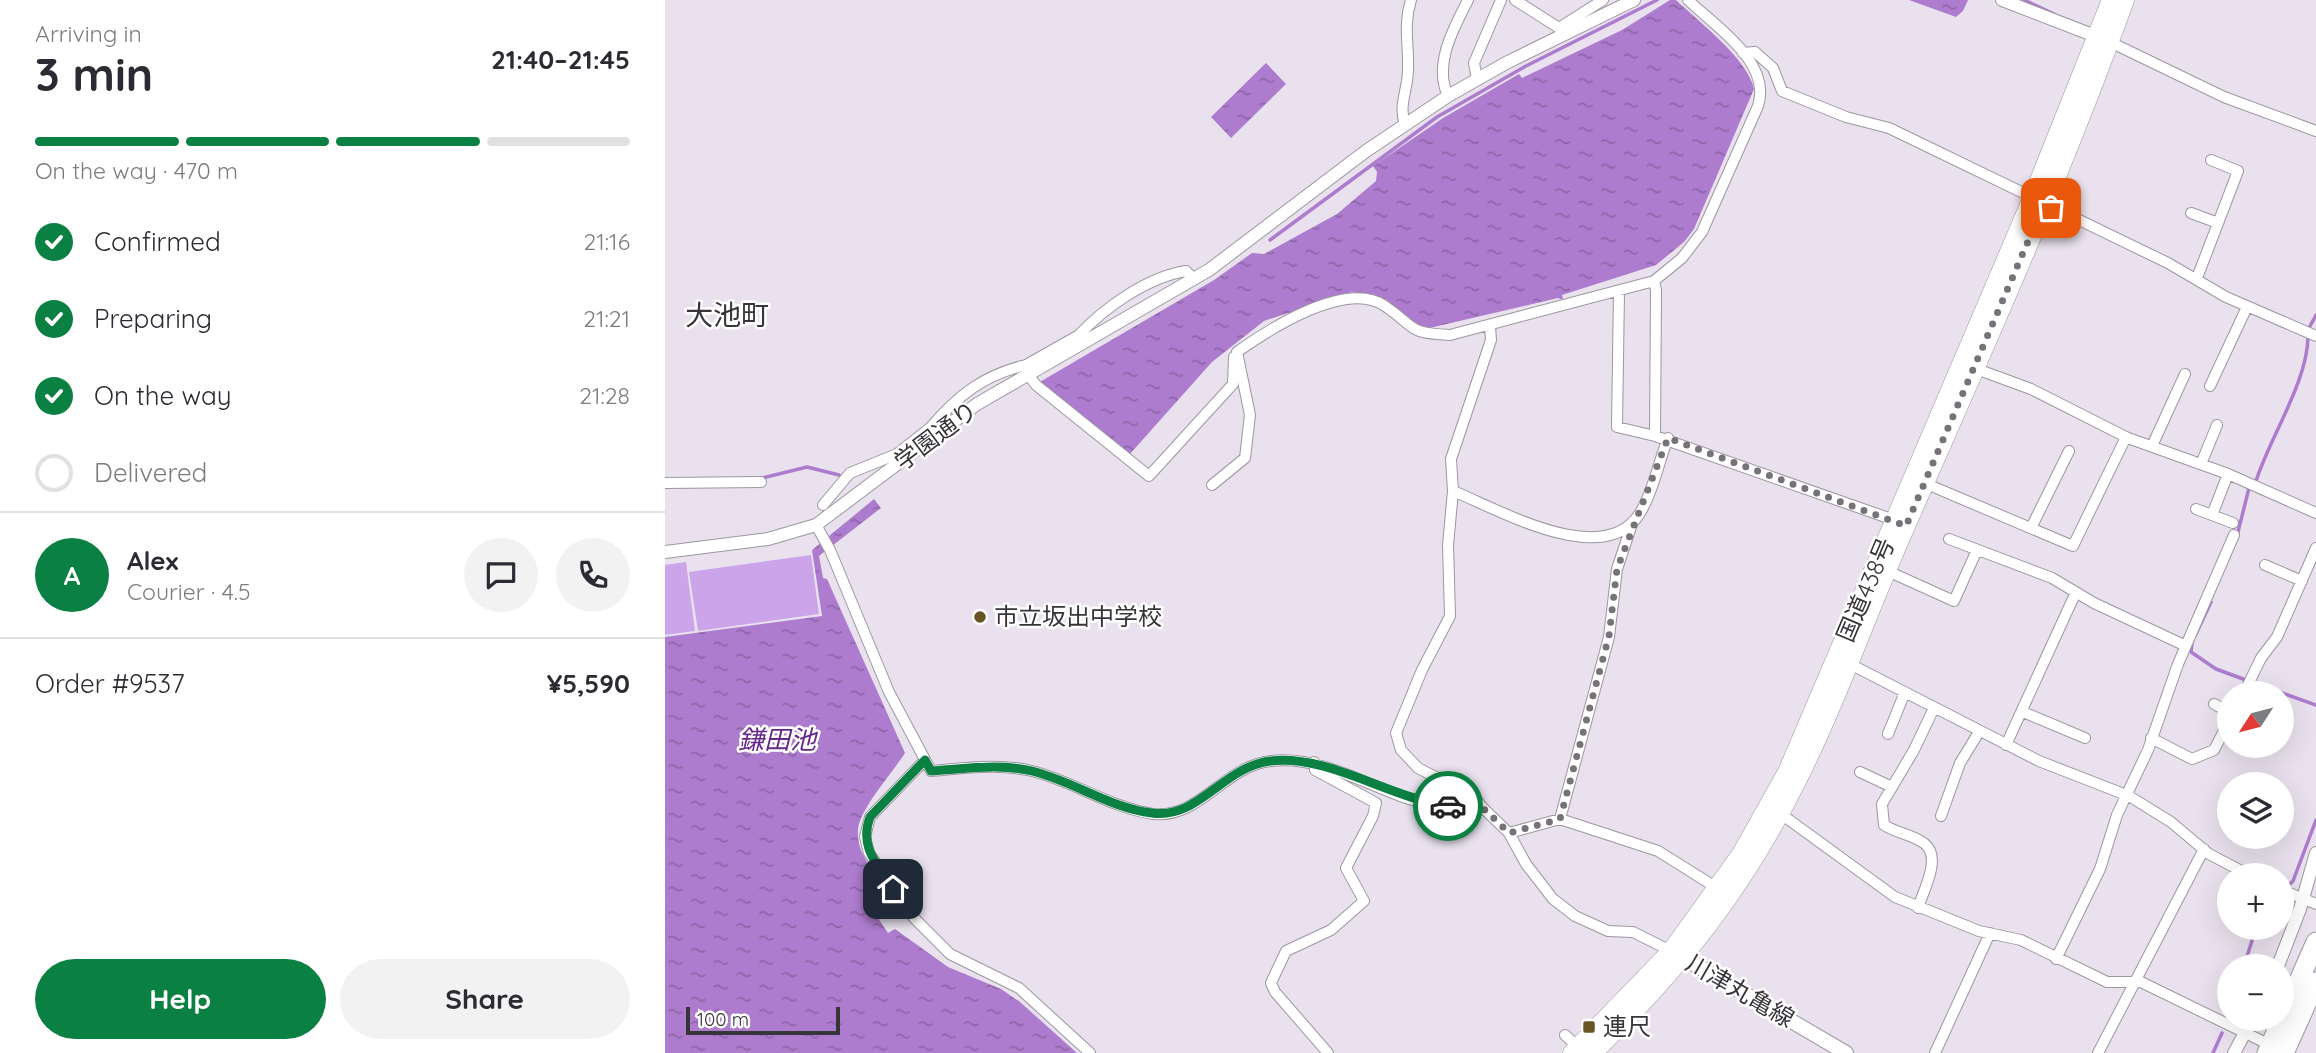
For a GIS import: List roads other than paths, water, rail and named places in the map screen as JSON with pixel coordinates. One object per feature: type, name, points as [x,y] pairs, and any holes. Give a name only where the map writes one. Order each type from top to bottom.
[{"type":"highway","name":"国道438号","points":[[2103,40],[2111,0]]},
{"type":"highway","name":"国道438号","points":[[1577,1047],[1678,955],[1751,864],[1802,740],[1843,661],[1969,366],[2103,40],[2125,0]]},
{"type":"highway","name":"国道438号","points":[[1678,955],[1717,888],[1775,810]]},
{"type":"highway","points":[[2266,1048],[2316,942]]},
{"type":"highway","points":[[2284,1053],[2316,982]]},
{"type":"highway","points":[[2296,1053],[2316,995]]},
{"type":"main road","name":"川津丸亀線","points":[[1678,955],[1838,1051]]},
{"type":"street","points":[[1405,124],[1402,112],[1409,71],[1405,22],[1411,0]]},
{"type":"street","points":[[1448,96],[1444,88],[1445,50],[1468,0]]},
{"type":"street","points":[[1477,79],[1473,64],[1501,0]]},
{"type":"street","points":[[1515,0],[1560,32],[1603,0]]},
{"type":"street","name":"学園通り","points":[[665,552],[768,539],[816,525],[862,493],[933,431],[1080,339],[1194,279],[1405,124],[1448,96],[1560,32],[1634,0]]},
{"type":"street","points":[[823,505],[850,473],[897,454],[933,431],[953,402],[982,379],[1028,370],[1036,385],[1149,476],[1233,384],[1237,352],[1269,327],[1312,309],[1351,298],[1385,306],[1418,333],[1450,335],[1654,281],[1682,258],[1702,232],[1758,106],[1761,80],[1743,53],[1688,0]]},
{"type":"street","points":[[2002,0],[2103,40],[2224,97],[2316,131]]},
{"type":"street","points":[[1743,53],[1755,52],[1773,68],[1782,91],[1846,117],[1889,128],[2197,278],[2246,307],[2316,336]]},
{"type":"street","points":[[2197,278],[2238,171],[2211,160]]},
{"type":"street","points":[[2190,213],[2218,223]]},
{"type":"street","points":[[1080,339],[1088,324],[1154,278],[1185,271],[1194,279]]},
{"type":"street","points":[[1654,281],[1655,436]]},
{"type":"street","points":[[1619,291],[1617,427],[1668,438],[1901,523]]},
{"type":"street","points":[[2210,386],[2246,307]]},
{"type":"street","points":[[1490,326],[1491,340],[1453,446],[1453,491],[1448,545],[1450,616],[1422,670],[1397,733],[1401,750],[1418,768],[1447,783],[1468,789],[1509,833],[1526,864],[1553,900],[1575,916],[1608,931],[1633,932],[1678,955]]},
{"type":"street","points":[[1212,485],[1245,458],[1250,415],[1237,352]]},
{"type":"street","points":[[1969,366],[2031,388],[2126,436],[2228,474],[2316,513]]},
{"type":"street","points":[[2153,446],[2185,374]]},
{"type":"street","points":[[2201,464],[2217,425]]},
{"type":"street","points":[[1919,481],[2073,545],[2126,436]]},
{"type":"street","points":[[1453,491],[1563,536],[1600,537],[1618,532],[1641,513],[1668,438]]},
{"type":"street","points":[[2031,528],[2069,451]]},
{"type":"street","points":[[850,473],[862,493]]},
{"type":"street","points":[[2212,515],[2228,474]]},
{"type":"street","points":[[665,483],[761,482]]},
{"type":"street","points":[[2056,958],[2100,869],[2117,815],[2129,796],[2233,529],[2212,515],[2196,509]]},
{"type":"street","points":[[1560,819],[1609,636],[1617,569],[1633,521]]},
{"type":"street","points":[[816,525],[827,545],[870,650],[931,771],[994,766],[1034,772],[1117,803],[1163,814],[1185,808],[1251,765],[1288,760],[1314,762],[1405,798],[1450,806],[1482,807]]},
{"type":"street","points":[[1949,539],[2052,578],[2186,646]]},
{"type":"street","points":[[2250,681],[2261,658],[2277,637],[2316,548]]},
{"type":"street","points":[[1882,568],[1954,601],[1977,550]]},
{"type":"street","points":[[2265,565],[2302,581]]},
{"type":"street","points":[[2007,745],[2076,592]]},
{"type":"street","points":[[1843,661],[1979,732],[2129,796],[2171,821],[2204,849],[2228,863]]},
{"type":"street","points":[[1888,734],[1905,692]]},
{"type":"street","points":[[1918,908],[1932,864],[1931,854],[1926,845],[1884,825],[1882,804],[1934,708]]},
{"type":"street","points":[[2023,712],[2085,738]]},
{"type":"street","points":[[1941,816],[1960,763],[1979,732]]},
{"type":"street","points":[[2151,738],[2192,759],[2214,750],[2217,744]]},
{"type":"street","points":[[925,760],[870,817],[865,837],[869,853],[910,913],[950,954],[1019,988],[1090,1053]]},
{"type":"street","points":[[1314,762],[1315,771],[1376,803],[1373,816],[1346,868],[1364,901],[1331,930],[1286,951],[1271,983],[1275,992],[1328,1053]]},
{"type":"street","points":[[1860,772],[1892,787]]},
{"type":"street","points":[[1775,810],[1895,897],[1918,908],[1990,933],[2021,940],[2107,982],[2141,982],[2217,1017]]},
{"type":"street","points":[[1509,833],[1560,819],[1658,851],[1717,888]]},
{"type":"street","points":[[2098,1053],[2204,849]]},
{"type":"street","points":[[2282,954],[2316,853]]},
{"type":"street","points":[[2294,895],[2316,904]]},
{"type":"street","points":[[1935,1053],[1990,933]]},
{"type":"street","points":[[2234,1053],[2246,1031],[2266,1048]]},
{"type":"water","points":[[1670,0],[1676,0],[1732,53],[1750,77],[1754,89],[1694,229],[1684,242],[1656,265],[1562,295],[1563,300],[1558,298],[1421,330],[1387,300],[1352,292],[1264,321],[1212,362],[1129,455],[1038,383],[1214,280],[1252,253],[1264,254],[1337,214],[1376,181],[1377,172],[1373,166],[1443,118],[1519,74],[1522,78],[1622,30]]},
{"type":"water","points":[[1909,0],[1968,0],[1963,11],[1956,17]]},
{"type":"water","points":[[1266,63],[1286,84],[1231,138],[1211,117]]},
{"type":"water","name":"鎌田池","points":[[874,499],[881,508],[819,556],[823,578],[827,579],[905,753],[860,821],[858,840],[870,875],[864,897],[888,933],[895,929],[948,967],[1001,989],[1020,1002],[1077,1053],[665,1053],[665,637],[822,616],[812,550]]},
{"type":"waterway","points":[[1270,240],[1437,117],[1526,66],[1657,0]]},
{"type":"waterway","points":[[2024,0],[2054,14]]},
{"type":"waterway","points":[[2309,328],[2316,315]]},
{"type":"waterway","points":[[2256,481],[2302,371],[2308,336]]},
{"type":"waterway","points":[[762,478],[807,467],[839,475]]},
{"type":"waterway","points":[[2237,536],[2249,488]]},
{"type":"waterway","points":[[2195,636],[2211,602]]},
{"type":"waterway","points":[[2192,643],[2191,652],[2216,669],[2248,681]]},
{"type":"waterway","points":[[2294,697],[2316,705]]},
{"type":"waterway","points":[[2294,878],[2316,820]]},
{"type":"waterway","points":[[2248,954],[2252,940]]},
{"type":"waterway","points":[[2213,1053],[2222,1033]]},
{"type":"place","name":"市立坂出中学校","points":[[980,617]]},
{"type":"place","name":"連尺","points":[[1589,1027]]},
{"type":"district","name":"大池町","points":[[727,315]]}]
